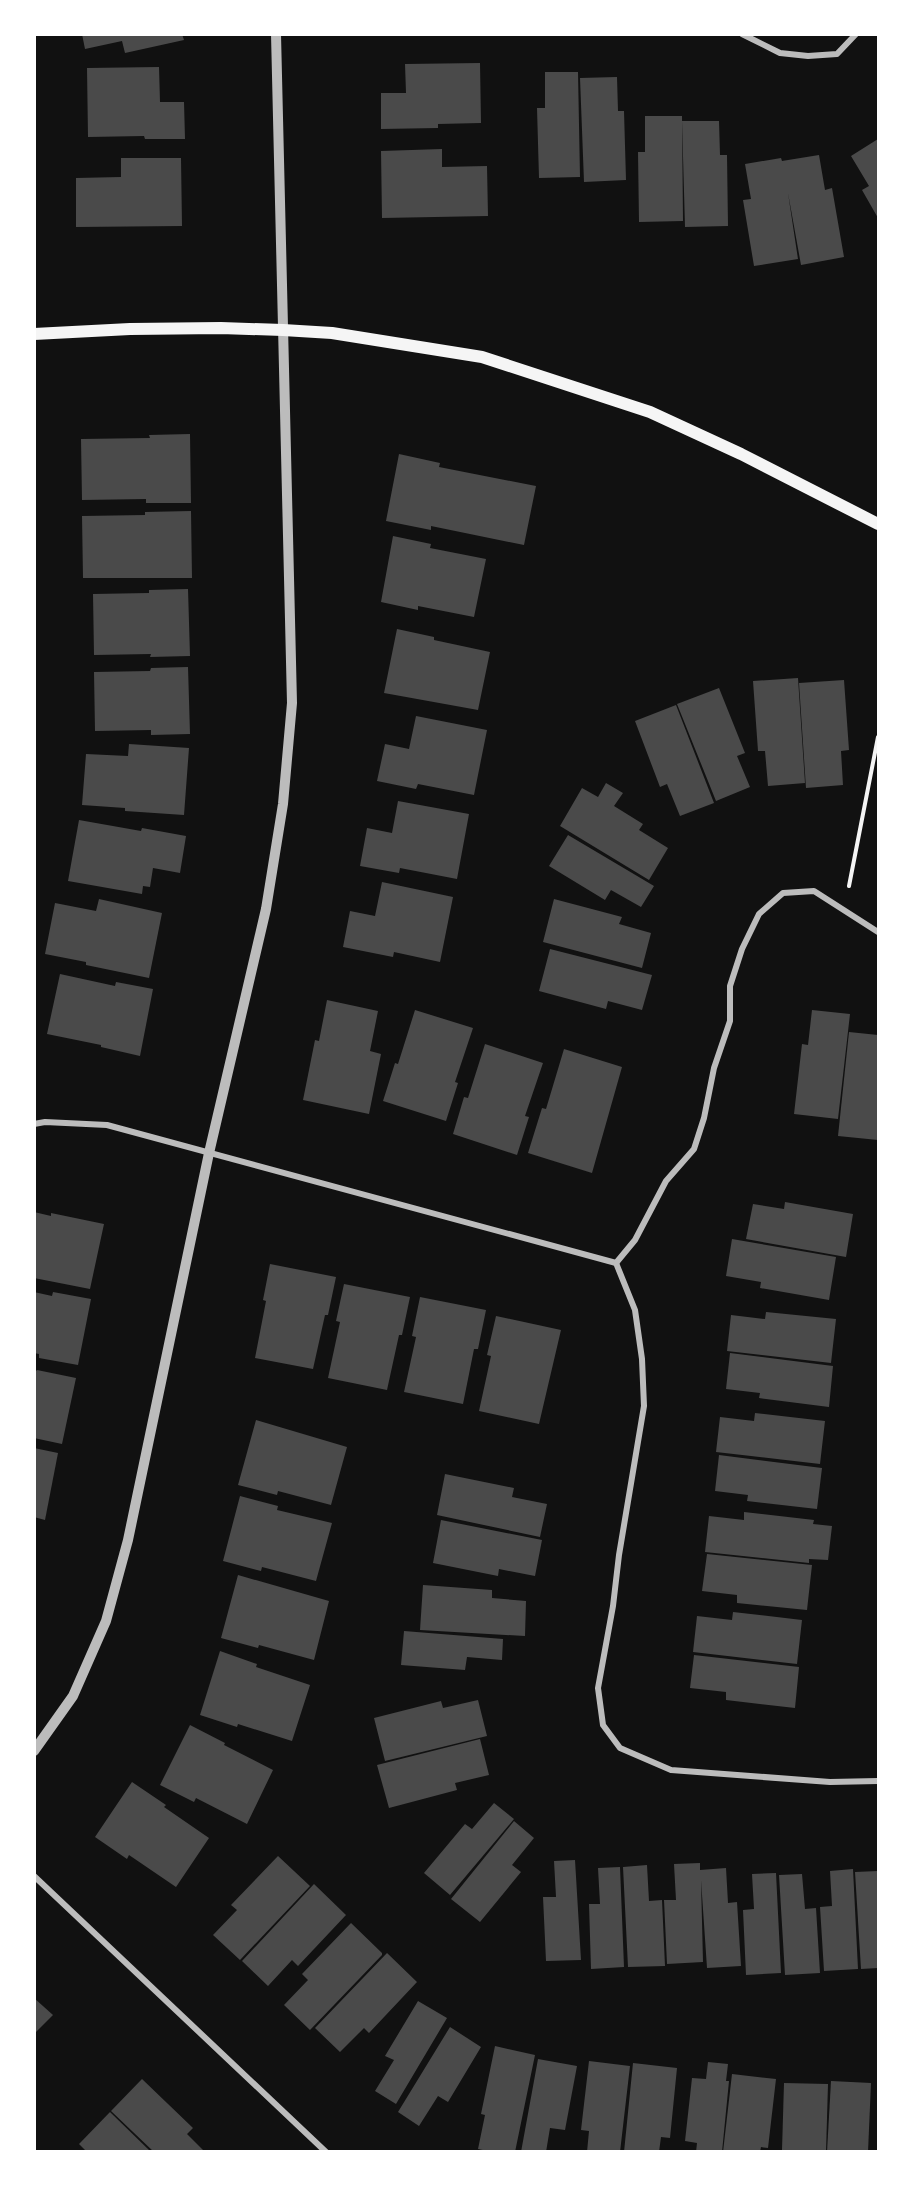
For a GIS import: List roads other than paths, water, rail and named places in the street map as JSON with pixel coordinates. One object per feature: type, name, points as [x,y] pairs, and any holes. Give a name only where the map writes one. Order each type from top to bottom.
[{"type":"main road","points":[[34,334],[164,329],[283,330],[332,333],[482,357],[625,403],[741,454],[879,524]]},
{"type":"street","points":[[34,1751],[73,1696],[106,1621],[128,1540],[209,1153],[266,909],[283,804],[292,703],[276,34]]},
{"type":"street","points":[[742,34],[780,53],[808,56],[837,54],[856,34]]},
{"type":"street","points":[[616,1263],[635,1240],[666,1181],[693,1149],[704,1118],[714,1068],[730,1021],[730,986],[742,949],[759,914],[783,893],[813,891],[879,932]]},
{"type":"street","points":[[34,1124],[45,1122],[107,1125],[616,1263]]},
{"type":"street","points":[[616,1263],[635,1310],[642,1359],[644,1406],[619,1555],[614,1606],[598,1688],[603,1725],[620,1748],[671,1770],[830,1782],[879,1781]]},
{"type":"street","points":[[34,1876],[326,2151]]}]
